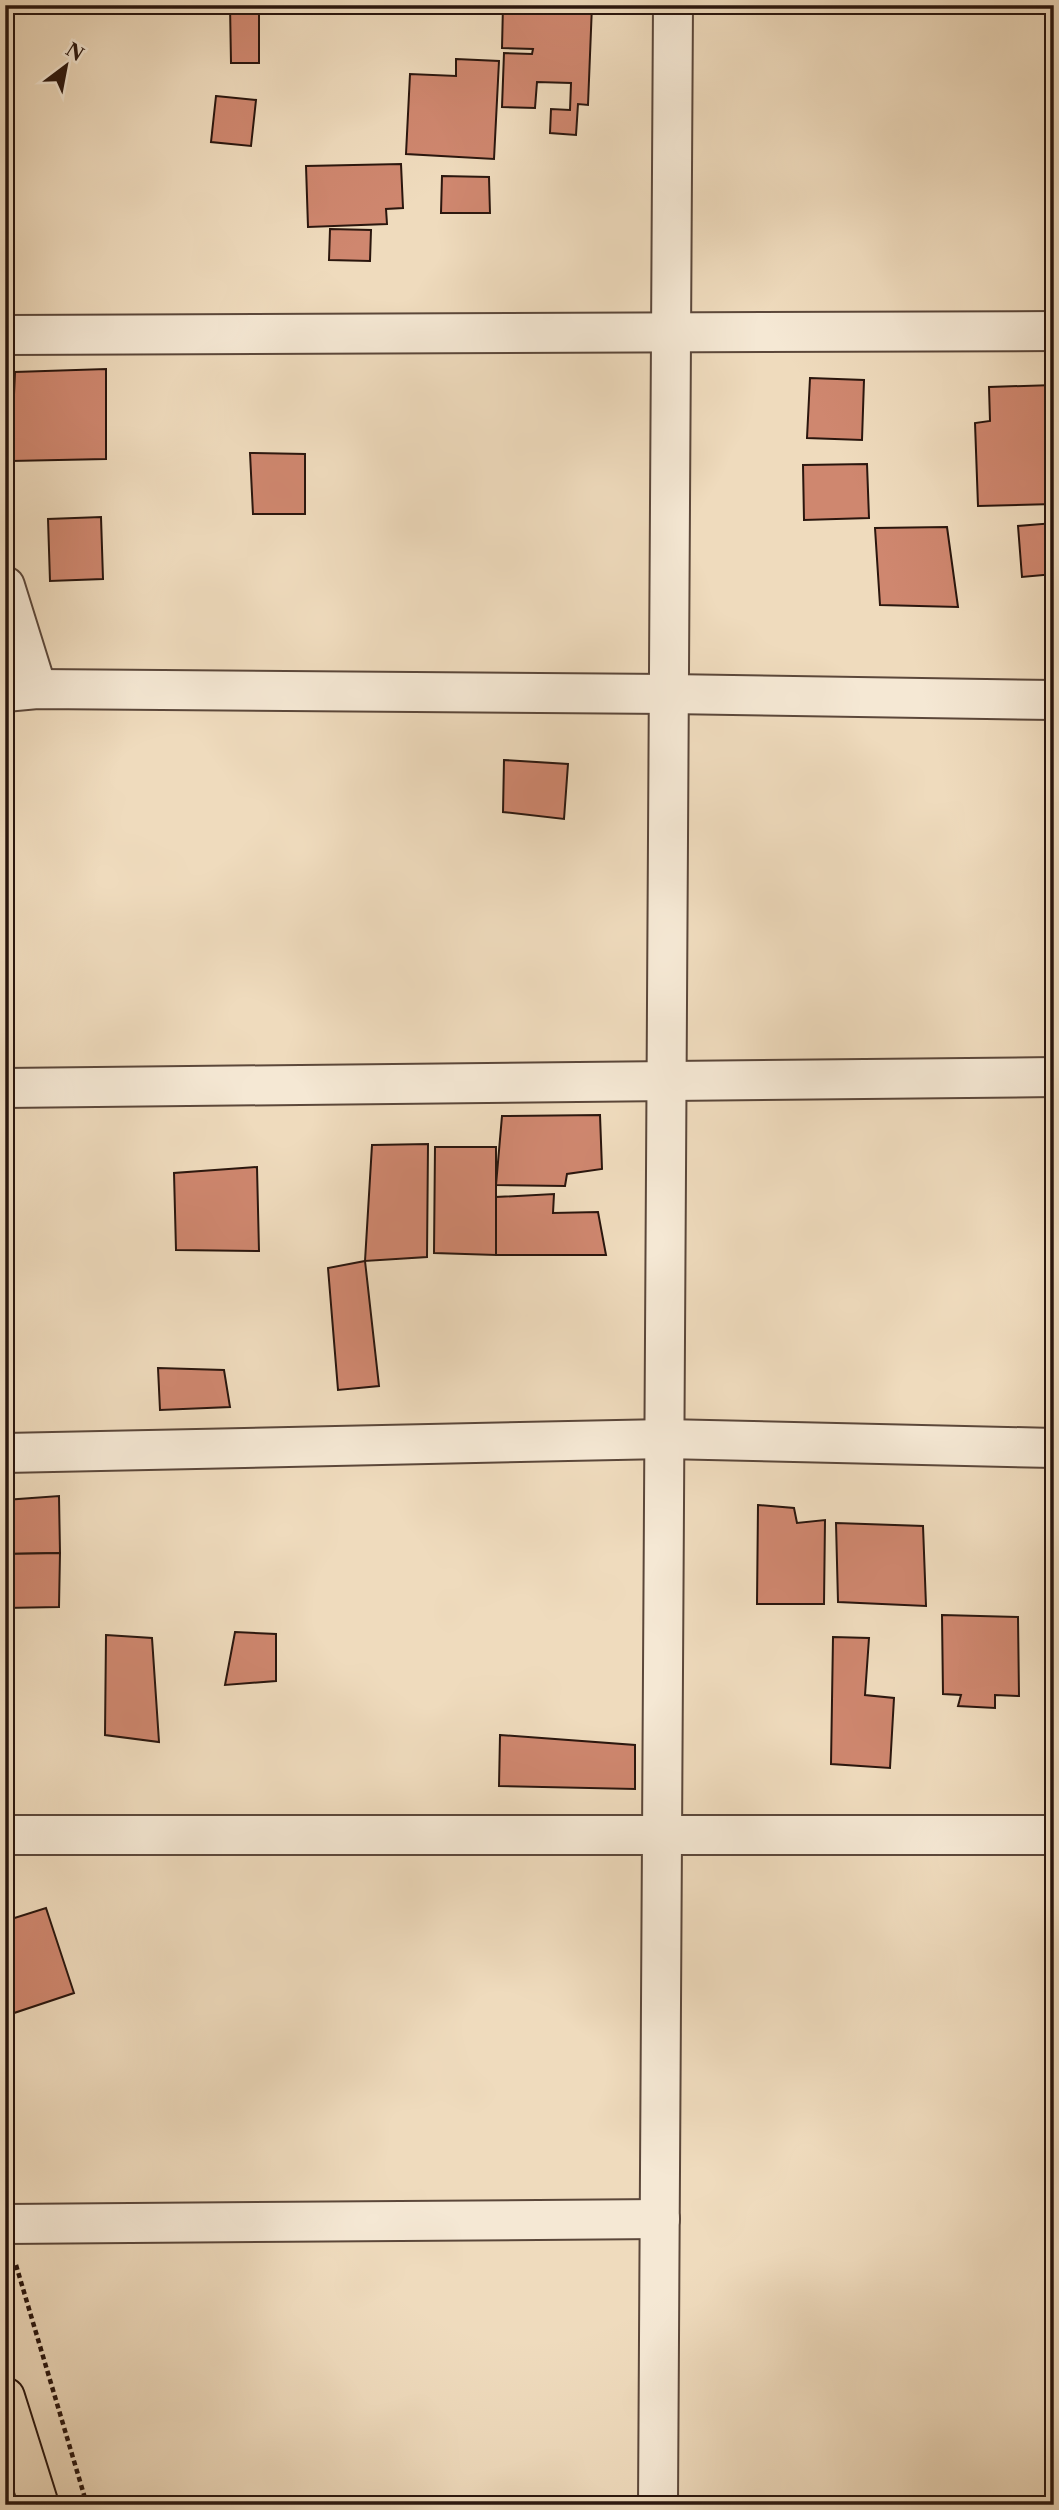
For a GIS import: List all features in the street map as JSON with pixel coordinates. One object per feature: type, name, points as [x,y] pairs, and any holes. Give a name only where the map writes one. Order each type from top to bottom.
[{"type":"main road","points":[[5,2397],[39,2505]]},
{"type":"street","points":[[659,2505],[673,5]]},
{"type":"street","points":[[5,335],[1054,331]]},
{"type":"street","points":[[5,586],[21,691],[669,694],[1054,700]]},
{"type":"street","points":[[5,1088],[1054,1077]]},
{"type":"street","points":[[5,1453],[665,1439],[1054,1448]]},
{"type":"street","points":[[5,1835],[1054,1835]]},
{"type":"street","points":[[9,2240],[660,2219]]},
{"type":"path","points":[[9,2240],[88,2505]]},
{"type":"building","points":[[230,5],[259,5],[259,63],[231,63]]},
{"type":"building","points":[[503,5],[592,5],[588,105],[578,104],[576,135],[550,133],[551,109],[570,110],[571,83],[537,82],[535,108],[502,107],[504,53],[532,54],[533,49],[502,48]]},
{"type":"building","points":[[456,59],[499,61],[494,159],[406,154],[410,74],[456,76]]},
{"type":"building","points":[[216,96],[256,100],[251,146],[211,142]]},
{"type":"building","points":[[401,164],[403,208],[386,209],[387,224],[308,227],[306,166]]},
{"type":"building","points":[[442,176],[489,177],[490,213],[441,213]]},
{"type":"building","points":[[330,229],[371,230],[370,261],[329,260]]},
{"type":"building","points":[[106,369],[106,459],[11,461],[15,372]]},
{"type":"building","points":[[810,378],[864,380],[862,440],[807,438]]},
{"type":"building","points":[[1054,385],[1054,504],[978,506],[975,423],[990,421],[989,387]]},
{"type":"building","points":[[250,453],[305,454],[305,514],[253,514]]},
{"type":"building","points":[[867,464],[869,518],[804,520],[803,465]]},
{"type":"building","points":[[101,517],[103,579],[50,581],[48,519]]},
{"type":"building","points":[[1054,523],[1054,574],[1022,577],[1018,526]]},
{"type":"building","points":[[947,527],[958,607],[880,605],[875,528]]},
{"type":"building","points":[[504,760],[568,764],[564,819],[503,812]]},
{"type":"building","points":[[600,1115],[602,1169],[567,1174],[565,1186],[496,1185],[502,1116]]},
{"type":"building","points":[[428,1144],[427,1257],[365,1261],[372,1145]]},
{"type":"building","points":[[435,1147],[496,1147],[496,1255],[434,1253]]},
{"type":"building","points":[[257,1167],[259,1251],[176,1250],[174,1173]]},
{"type":"building","points":[[554,1194],[553,1213],[598,1212],[606,1255],[496,1255],[496,1197]]},
{"type":"building","points":[[365,1261],[379,1386],[338,1390],[328,1268]]},
{"type":"building","points":[[158,1368],[224,1370],[230,1407],[160,1410]]},
{"type":"building","points":[[59,1496],[60,1553],[5,1554],[5,1500]]},
{"type":"building","points":[[758,1505],[794,1508],[797,1523],[825,1520],[824,1604],[757,1604]]},
{"type":"building","points":[[836,1523],[923,1526],[926,1606],[838,1602]]},
{"type":"building","points":[[60,1553],[59,1607],[5,1608],[5,1554]]},
{"type":"building","points":[[942,1615],[1018,1617],[1019,1696],[995,1695],[995,1708],[958,1706],[961,1695],[943,1694]]},
{"type":"building","points":[[235,1632],[276,1634],[276,1681],[225,1685]]},
{"type":"building","points":[[106,1635],[152,1638],[159,1742],[105,1735]]},
{"type":"building","points":[[833,1637],[869,1638],[865,1695],[894,1698],[890,1768],[831,1764]]},
{"type":"building","points":[[500,1735],[635,1745],[635,1789],[499,1786]]},
{"type":"building","points":[[46,1908],[74,1993],[5,2016],[5,1921]]}]
